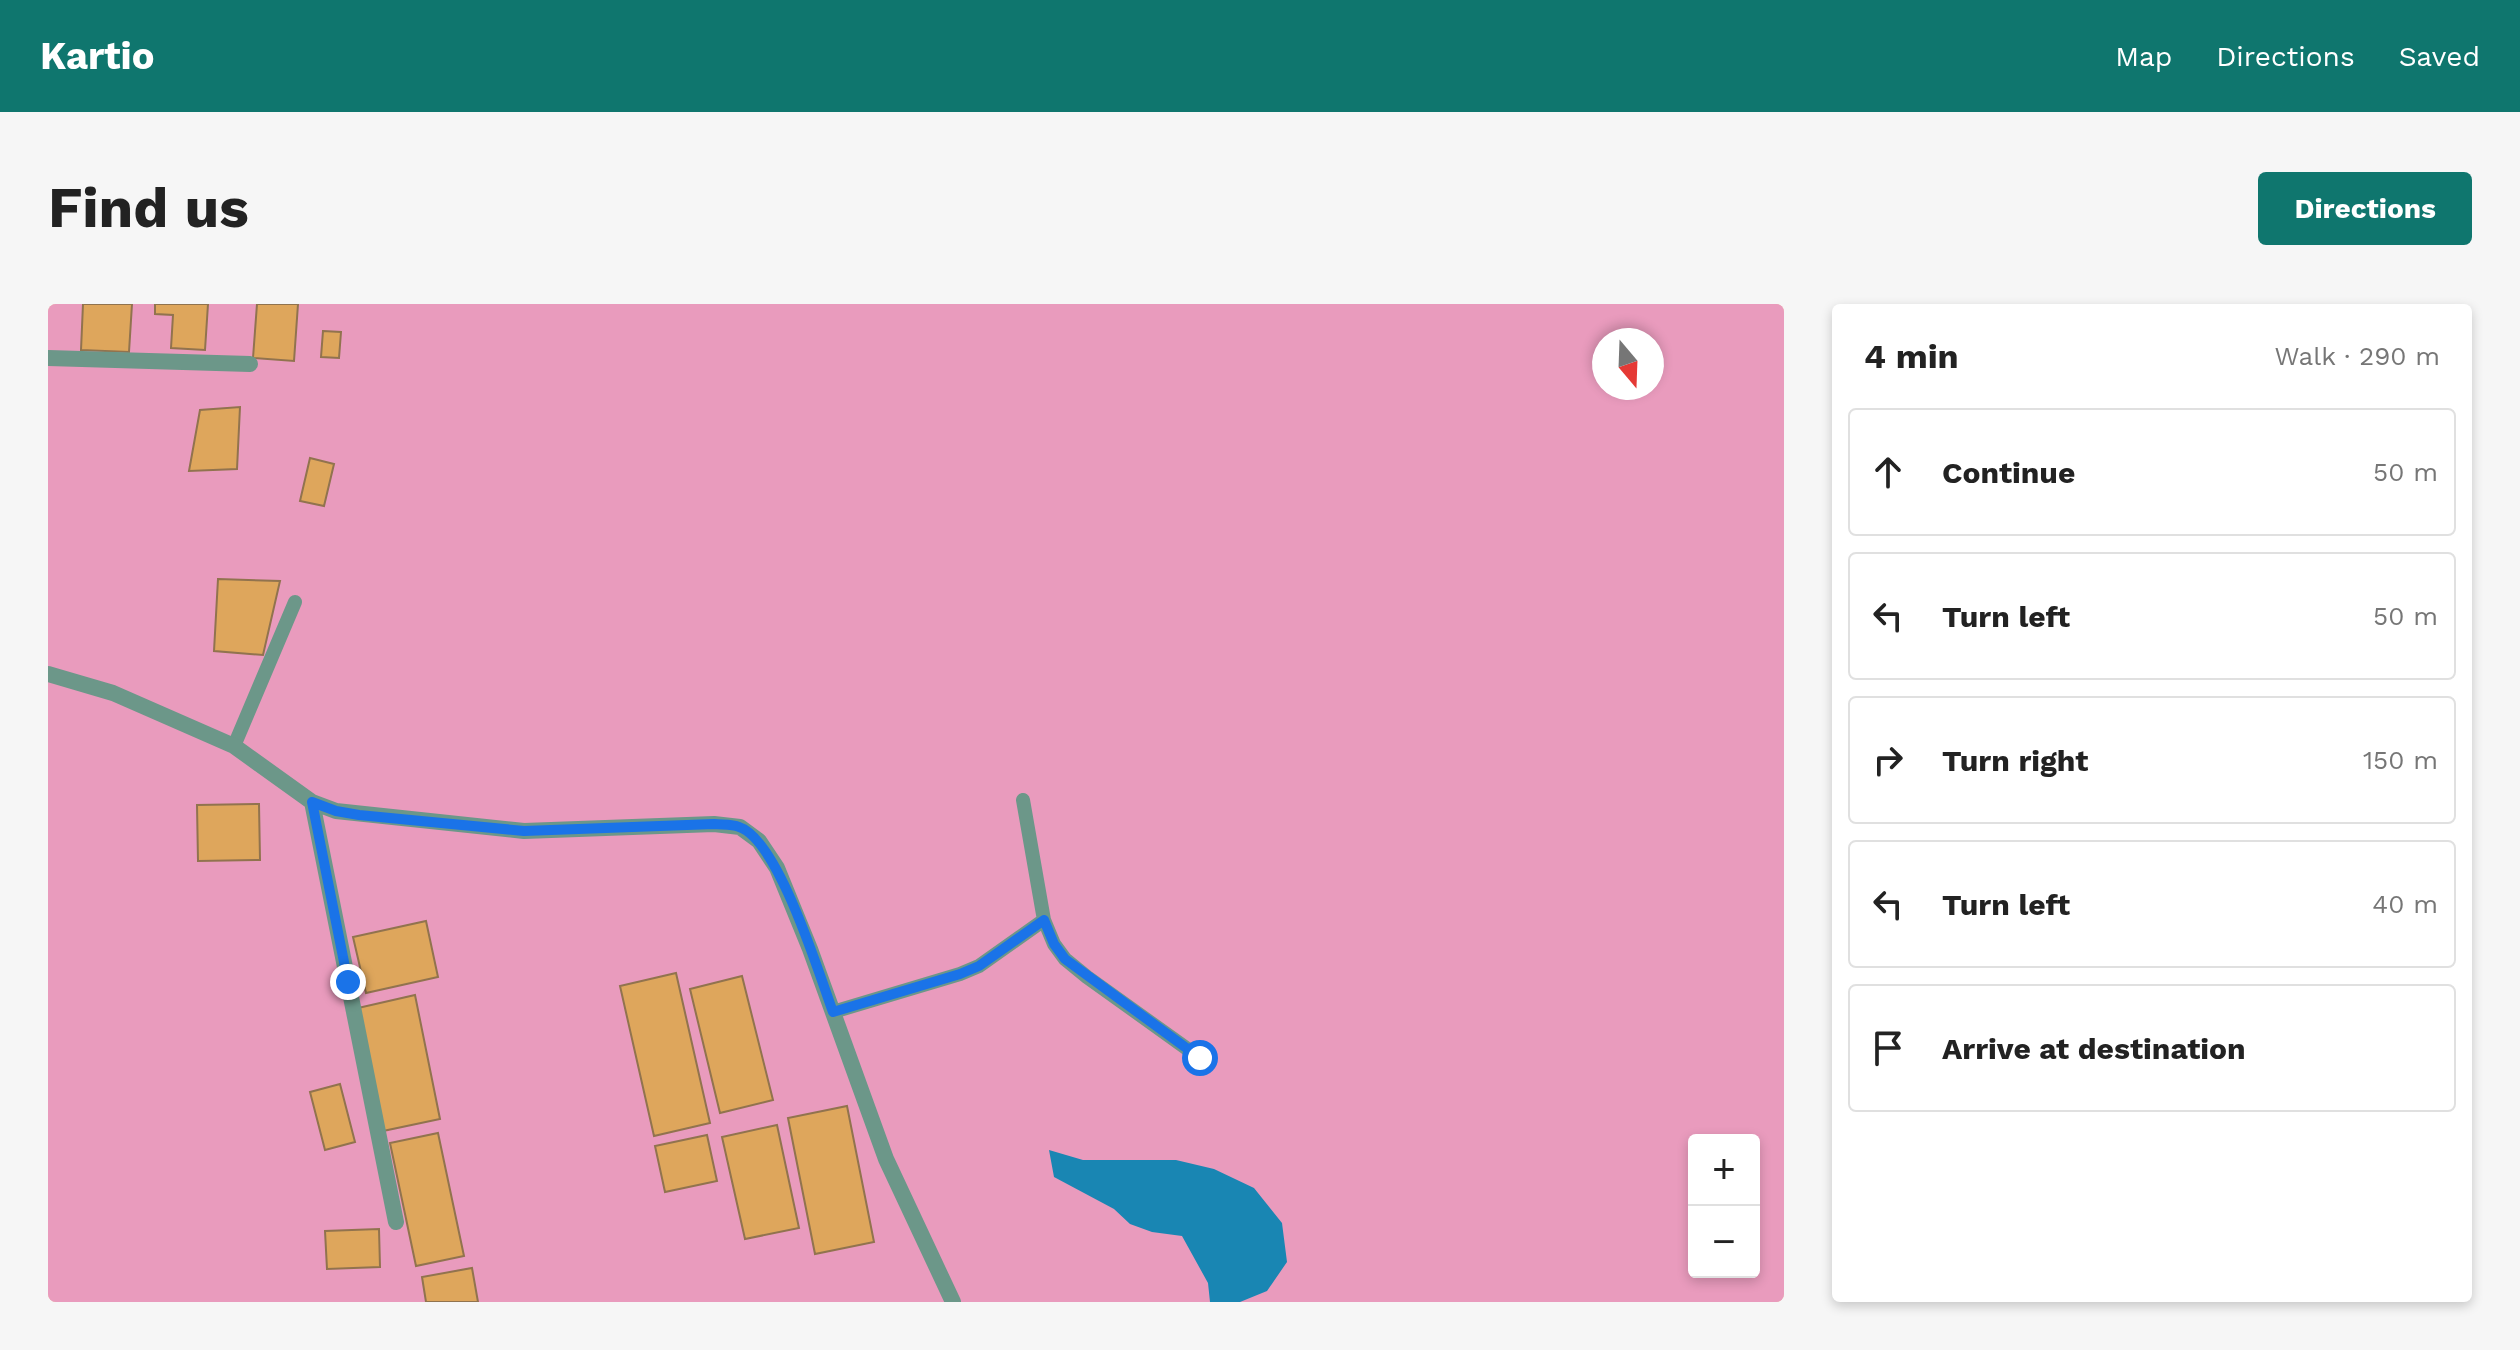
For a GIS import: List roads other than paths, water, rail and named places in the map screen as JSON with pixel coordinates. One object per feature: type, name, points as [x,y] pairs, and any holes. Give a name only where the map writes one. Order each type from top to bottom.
[{"type":"street","points":[[48,358],[250,364]]},
{"type":"street","points":[[48,674],[113,693],[234,746],[312,802],[336,811],[524,831],[714,824],[740,827],[759,841],[777,868],[886,1159],[953,1302]]},
{"type":"street","points":[[312,802],[396,1222]]},
{"type":"lane","points":[[234,746],[295,602]]},
{"type":"lane","points":[[1023,800],[1044,920],[1054,944],[1065,959],[1200,1058]]},
{"type":"lane","points":[[833,1012],[979,966],[1044,920]]},
{"type":"water","points":[[1049,1150],[1083,1160],[1176,1160],[1214,1169],[1254,1188],[1282,1223],[1287,1262],[1267,1291],[1240,1302],[1210,1302],[1208,1283],[1182,1236],[1152,1232],[1130,1224],[1114,1209],[1054,1177]]}]
